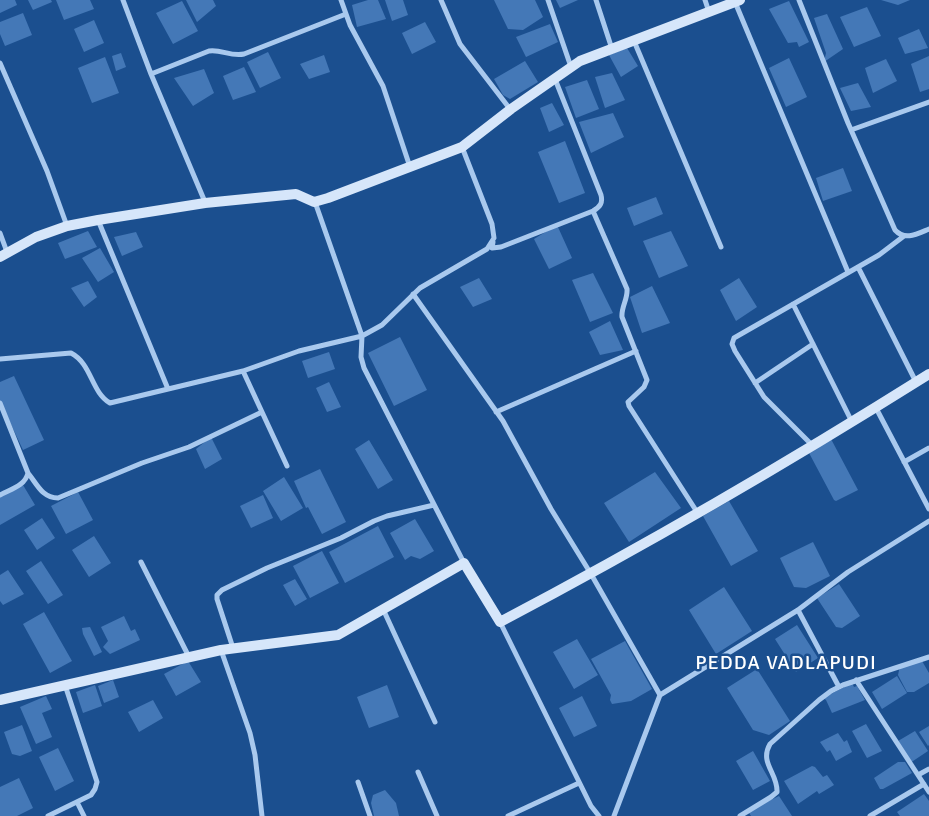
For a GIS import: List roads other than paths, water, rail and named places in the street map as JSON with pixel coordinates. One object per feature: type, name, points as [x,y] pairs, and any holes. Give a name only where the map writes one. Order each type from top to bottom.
[{"type":"street","points":[[124,0],[151,74],[205,203]]},
{"type":"street","points":[[341,0],[350,25],[383,86],[410,167]]},
{"type":"street","points":[[442,0],[460,44],[511,109]]},
{"type":"street","points":[[548,0],[571,67]]},
{"type":"street","points":[[596,0],[612,49]]},
{"type":"street","points":[[705,0],[709,12]]},
{"type":"street","points":[[799,0],[851,130],[895,230],[904,236]]},
{"type":"street","points":[[0,233],[4,254],[36,237],[67,226],[98,220],[205,203],[296,194],[314,202],[462,147],[511,109],[580,61],[737,1],[848,272]]},
{"type":"street","points":[[151,74],[209,51],[232,56],[244,54],[346,14]]},
{"type":"street","points":[[634,40],[721,247]]},
{"type":"street","points":[[0,64],[47,171],[67,226]]},
{"type":"street","points":[[462,147],[492,224],[494,238],[492,248],[501,247],[599,207],[602,202],[601,195],[555,79]]},
{"type":"street","points":[[851,130],[929,102]]},
{"type":"street","points":[[314,202],[362,336],[361,357],[364,368],[464,563],[500,622],[579,783],[591,806],[599,816]]},
{"type":"street","points":[[593,211],[627,289],[622,317],[646,374],[647,384],[631,398],[628,402],[629,406],[697,512]]},
{"type":"street","points":[[98,220],[168,390]]},
{"type":"street","points":[[813,446],[768,403],[735,351],[732,344],[734,338],[889,249],[904,236],[929,229]]},
{"type":"street","points":[[0,358],[71,353],[84,362],[104,400],[110,403],[168,390],[243,371],[299,351],[362,336],[382,325],[420,288],[487,249],[494,238]]},
{"type":"street","points":[[858,267],[916,382]]},
{"type":"street","points":[[414,294],[496,412],[660,695]]},
{"type":"street","points":[[793,304],[852,423]]},
{"type":"street","points":[[754,383],[812,344]]},
{"type":"street","points":[[496,412],[636,351]]},
{"type":"street","points":[[243,371],[287,466]]},
{"type":"street","points":[[500,622],[591,574],[813,446],[929,374]]},
{"type":"street","points":[[0,403],[28,473],[45,495],[50,498],[58,498],[142,463],[189,447],[262,412]]},
{"type":"street","points":[[876,408],[929,510]]},
{"type":"street","points":[[904,462],[929,448]]},
{"type":"street","points":[[0,495],[22,484],[27,479],[28,473]]},
{"type":"street","points":[[233,648],[217,599],[218,594],[222,590],[267,568],[341,538],[374,521],[434,505]]},
{"type":"street","points":[[614,816],[660,695],[798,610],[848,572],[929,522]]},
{"type":"street","points":[[141,562],[188,657]]},
{"type":"street","points":[[0,700],[221,650],[338,635],[464,563]]},
{"type":"street","points":[[383,609],[436,722]]},
{"type":"street","points":[[798,610],[840,687]]},
{"type":"street","points":[[221,650],[250,733],[255,755],[262,816]]},
{"type":"street","points":[[740,816],[776,792],[776,781],[766,758],[766,751],[770,744],[819,700],[856,680],[929,657]]},
{"type":"street","points":[[856,680],[929,792]]},
{"type":"street","points":[[48,816],[91,795],[97,782],[65,685]]},
{"type":"street","points":[[918,775],[929,769]]},
{"type":"street","points":[[418,772],[437,816]]},
{"type":"street","points":[[358,782],[370,816]]},
{"type":"street","points":[[508,816],[579,783]]},
{"type":"street","points":[[870,816],[924,784]]},
{"type":"street","points":[[77,802],[84,816]]},
{"type":"district","name":"PEDDA VADLAPUDI","points":[[786,664]]}]
